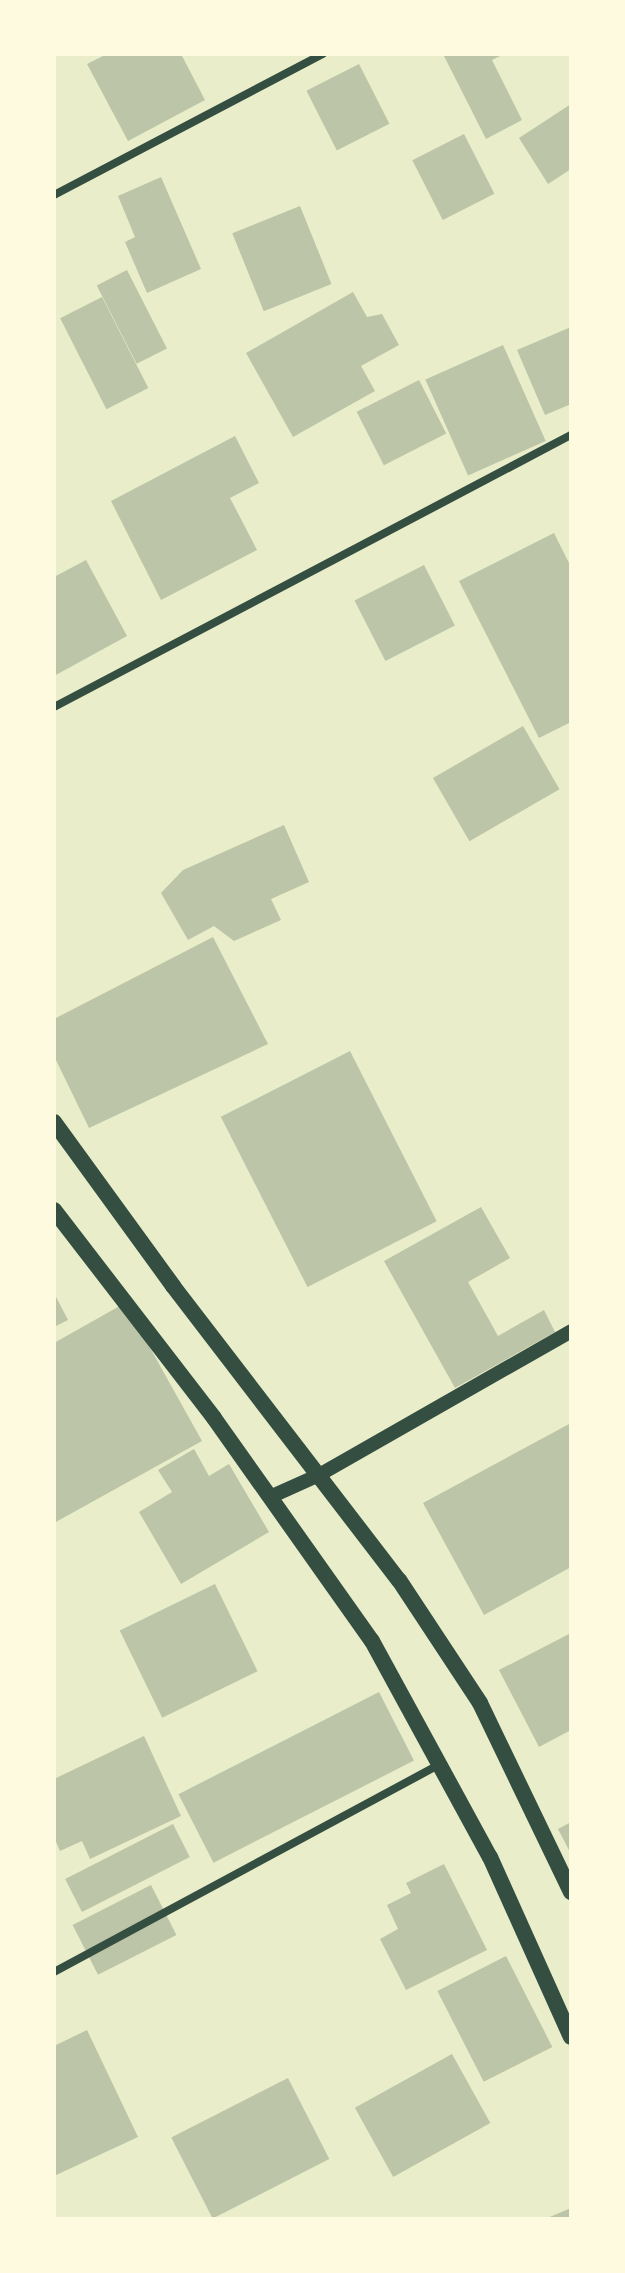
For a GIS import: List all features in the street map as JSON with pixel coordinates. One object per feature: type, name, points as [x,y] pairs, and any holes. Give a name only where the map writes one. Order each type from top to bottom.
[{"type":"main road","points":[[54,1122],[173,1286],[399,1580],[480,1703],[571,1892]]},
{"type":"main road","points":[[54,1210],[214,1418],[372,1641],[490,1857],[571,2037]]},
{"type":"street","points":[[54,195],[323,54]]},
{"type":"street","points":[[54,707],[571,435]]},
{"type":"street","points":[[270,1497],[319,1475],[571,1331]]},
{"type":"street","points":[[54,1972],[439,1765]]},
{"type":"building","points":[[107,54],[181,54],[205,100],[128,141],[87,64]]},
{"type":"building","points":[[443,54],[504,54],[492,60],[522,120],[486,139]]},
{"type":"building","points":[[359,64],[389,124],[337,150],[306,91]]},
{"type":"building","points":[[571,104],[571,169],[548,184],[519,138]]},
{"type":"building","points":[[464,134],[494,194],[443,220],[412,160]]},
{"type":"building","points":[[161,177],[201,269],[147,293],[125,242],[135,237],[118,196]]},
{"type":"building","points":[[300,206],[331,284],[264,311],[232,233]]},
{"type":"building","points":[[127,270],[167,348],[137,364],[97,285]]},
{"type":"building","points":[[353,292],[367,317],[382,314],[399,345],[361,366],[375,391],[293,437],[246,353]]},
{"type":"building","points":[[102,297],[148,388],[106,409],[60,318]]},
{"type":"building","points":[[571,327],[571,404],[545,415],[517,350]]},
{"type":"building","points":[[503,345],[546,441],[468,475],[425,380]]},
{"type":"building","points":[[419,380],[446,433],[384,465],[357,412]]},
{"type":"building","points":[[235,436],[259,483],[230,498],[257,550],[161,600],[111,501]]},
{"type":"building","points":[[554,533],[571,567],[571,722],[539,738],[459,581]]},
{"type":"building","points":[[86,560],[127,636],[54,676],[54,577]]},
{"type":"building","points":[[424,565],[455,626],[385,661],[355,600]]},
{"type":"building","points":[[523,726],[560,789],[469,841],[433,778]]},
{"type":"building","points":[[284,825],[309,882],[271,899],[281,920],[234,941],[214,926],[188,940],[161,893],[183,870]]},
{"type":"building","points":[[213,937],[268,1044],[89,1128],[54,1056],[54,1019]]},
{"type":"building","points":[[350,1051],[437,1221],[308,1287],[221,1117]]},
{"type":"building","points":[[481,1207],[510,1258],[468,1282],[498,1336],[544,1310],[555,1332],[455,1388],[384,1261]]},
{"type":"building","points":[[54,1293],[68,1320],[54,1327]]},
{"type":"building","points":[[125,1303],[202,1441],[54,1523],[54,1343]]},
{"type":"building","points":[[571,1423],[571,1567],[484,1615],[423,1503]]},
{"type":"building","points":[[194,1449],[209,1476],[229,1464],[269,1532],[181,1584],[139,1512],[172,1492],[158,1470]]},
{"type":"building","points":[[215,1584],[258,1671],[162,1718],[120,1630]]},
{"type":"building","points":[[571,1633],[571,1730],[539,1747],[499,1670]]},
{"type":"building","points":[[379,1692],[414,1761],[213,1863],[179,1794]]},
{"type":"building","points":[[144,1736],[181,1816],[90,1859],[82,1841],[60,1851],[54,1837],[54,1779]]},
{"type":"building","points":[[571,1822],[571,1854],[558,1829]]},
{"type":"building","points":[[173,1824],[190,1857],[82,1912],[65,1879]]},
{"type":"building","points":[[444,1864],[487,1950],[406,1990],[380,1939],[398,1929],[387,1905],[411,1893],[406,1883]]},
{"type":"building","points":[[151,1885],[176,1935],[98,1975],[73,1925]]},
{"type":"building","points":[[506,1956],[552,2047],[484,2082],[437,1991]]},
{"type":"building","points":[[87,2030],[138,2137],[54,2176],[54,2046]]},
{"type":"building","points":[[452,2054],[490,2123],[393,2177],[355,2108]]},
{"type":"building","points":[[288,2078],[329,2159],[213,2219],[171,2137]]},
{"type":"building","points":[[571,2208],[571,2219],[545,2219]]}]
